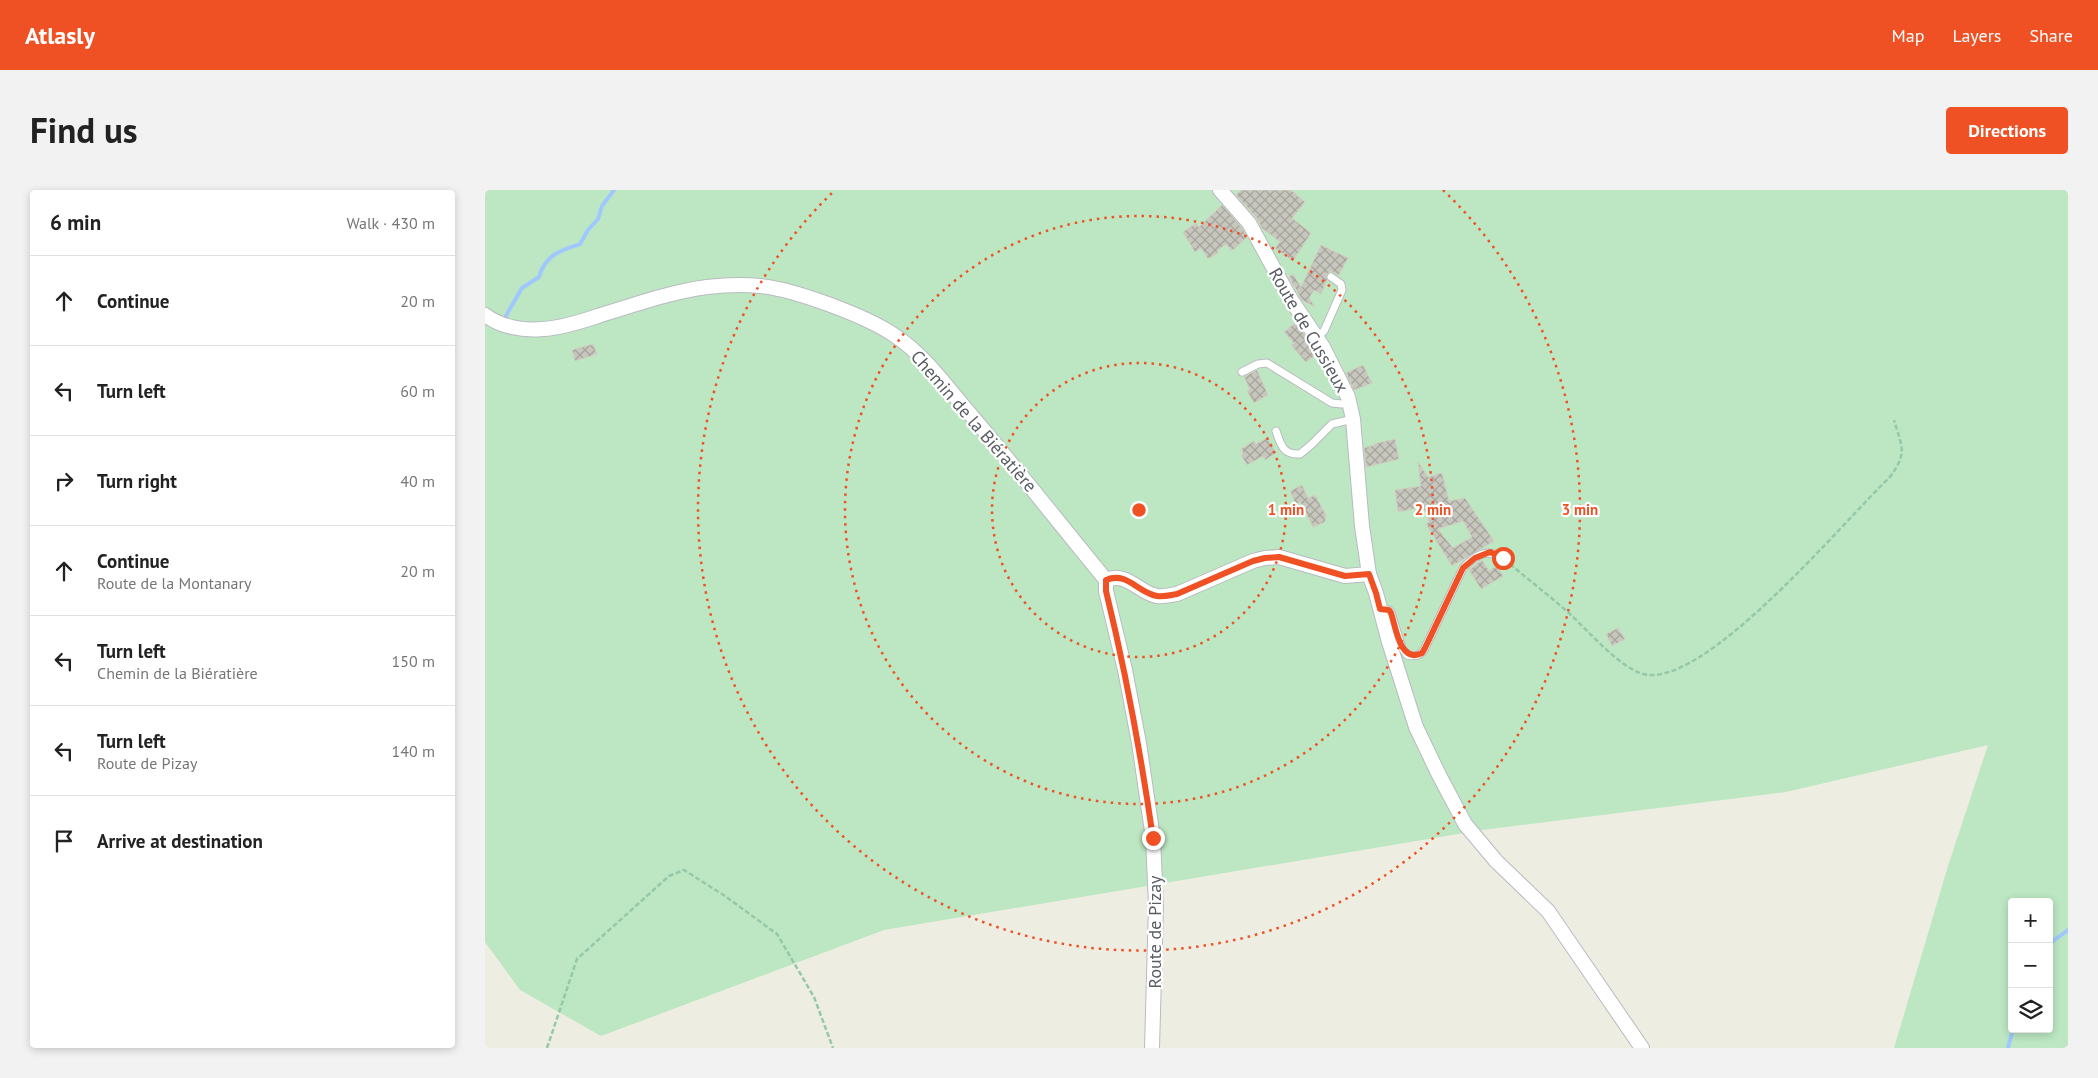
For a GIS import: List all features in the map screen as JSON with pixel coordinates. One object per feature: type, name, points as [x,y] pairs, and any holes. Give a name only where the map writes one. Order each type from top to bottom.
[{"type":"street","name":"Route de Cussieux","points":[[1220,190],[1249,223],[1289,298],[1333,366],[1349,402],[1353,419],[1361,526],[1369,574],[1416,727],[1439,775],[1465,824],[1497,861],[1548,911],[1641,1048]]},
{"type":"street","name":"Chemin de la Biératière","points":[[485,315],[510,327],[524,330],[543,330],[573,324],[683,291],[735,285],[760,286],[783,290],[837,308],[893,334],[910,346],[981,427],[1106,580]]},
{"type":"street","points":[[1106,580],[1113,577],[1120,578],[1130,581],[1157,596],[1166,596],[1177,594],[1253,561],[1279,557],[1345,576],[1369,574]]},
{"type":"street","name":"Route de Pizay","points":[[1106,580],[1106,591],[1125,670],[1139,743],[1153,838],[1157,905],[1154,1046]]},
{"type":"lane","points":[[1316,338],[1324,331],[1341,290],[1341,284],[1331,277]]},
{"type":"lane","points":[[1242,372],[1258,364],[1267,363],[1332,402],[1341,404],[1349,402]]},
{"type":"lane","points":[[1276,431],[1284,450],[1288,453],[1300,454],[1332,424],[1353,419]]},
{"type":"lane","points":[[1380,609],[1389,610],[1391,613],[1403,648],[1407,654],[1417,656],[1425,648],[1467,563],[1486,552],[1503,558]]},
{"type":"path","points":[[1503,558],[1571,615],[1628,667],[1641,674],[1652,675],[1679,667],[1704,655],[1751,619],[1889,477],[1902,458],[1902,450],[1894,420]]},
{"type":"path","points":[[547,1048],[577,959],[669,876],[684,870],[725,896],[777,934],[814,997],[833,1048]]},
{"type":"green space","points":[[485,190],[2068,190],[2068,1048],[1894,1048],[1948,866],[1988,745],[1786,792],[1482,830],[884,930],[601,1036],[520,990],[485,942]]},
{"type":"building","points":[[1241,190],[1291,190],[1305,202],[1292,218],[1311,233],[1293,261],[1275,248],[1280,242],[1262,228],[1256,217],[1236,195]]},
{"type":"building","points":[[1222,205],[1242,228],[1247,237],[1232,251],[1226,244],[1217,251],[1218,253],[1208,259],[1201,248],[1195,252],[1183,232],[1196,223],[1199,227]]},
{"type":"building","points":[[1321,245],[1348,258],[1339,275],[1331,271],[1327,274],[1327,280],[1321,294],[1314,290],[1309,298],[1315,307],[1302,300],[1289,277],[1293,274],[1301,287]]},
{"type":"building","points":[[1296,322],[1317,354],[1306,362],[1291,345],[1294,343],[1284,332]]},
{"type":"building","points":[[593,344],[597,354],[575,361],[572,350]]},
{"type":"building","points":[[1363,365],[1372,383],[1354,390],[1346,373]]},
{"type":"building","points":[[1257,370],[1268,395],[1254,403],[1247,391],[1250,389],[1244,377]]},
{"type":"building","points":[[1267,438],[1276,453],[1265,460],[1263,456],[1247,465],[1241,455],[1243,453],[1241,449],[1254,441],[1256,444]]},
{"type":"building","points":[[1395,439],[1399,459],[1366,467],[1364,448]]},
{"type":"building","points":[[1418,462],[1428,477],[1442,473],[1449,501],[1465,498],[1494,541],[1452,566],[1426,524],[1429,522],[1423,507],[1398,512],[1395,490],[1421,486]],"holes":[[[1463,521],[1472,537],[1453,548],[1438,529]]]},
{"type":"building","points":[[1302,485],[1308,498],[1315,495],[1326,515],[1325,522],[1313,527],[1300,502],[1296,504],[1290,491]]},
{"type":"building","points":[[1482,560],[1489,571],[1497,566],[1503,576],[1481,589],[1469,570]]},
{"type":"building","points":[[1618,628],[1625,639],[1612,646],[1606,634]]},
{"type":"waterway","points":[[503,321],[522,288],[539,277],[545,263],[560,251],[580,244],[588,230],[598,219],[602,206],[614,190]]},
{"type":"waterway","points":[[2050,943],[2068,930]]},
{"type":"waterway","points":[[2008,1048],[2012,1033]]},
{"type":"route","points":[[1153,838],[1139,743],[1125,670],[1106,591],[1106,580],[1113,577],[1120,578],[1130,581],[1157,596],[1166,596],[1177,594],[1253,561],[1279,557],[1345,576],[1369,574],[1380,609],[1389,610],[1391,613],[1398,636],[1407,654],[1417,656],[1425,648],[1457,579],[1467,563],[1486,552],[1497,554],[1503,558]]}]
